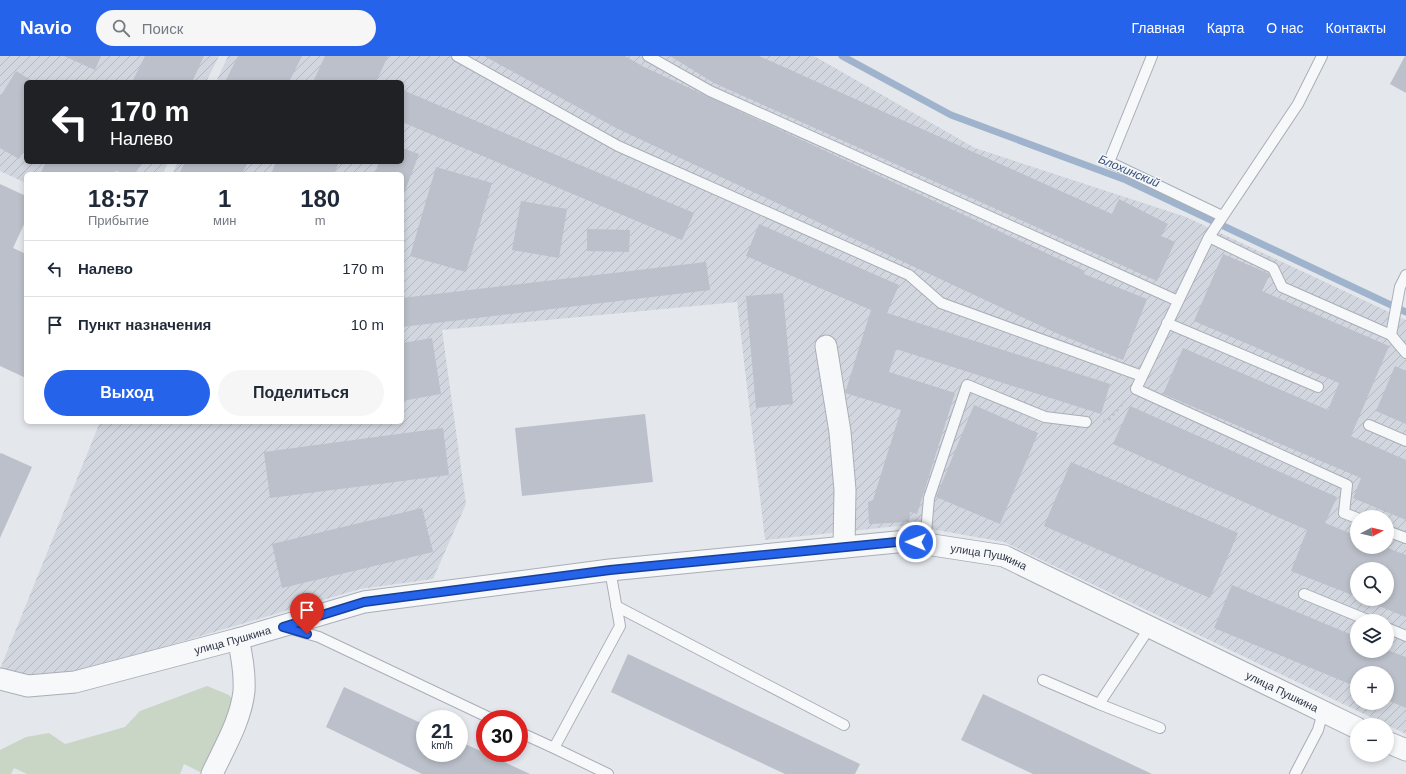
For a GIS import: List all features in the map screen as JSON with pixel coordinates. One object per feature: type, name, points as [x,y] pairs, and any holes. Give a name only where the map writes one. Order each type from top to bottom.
[{"type":"street","points":[[826,346],[840,432],[845,490],[844,547]]},
{"type":"street","name":"улица Пушкина","points":[[0,679],[28,686],[75,682],[283,627],[364,602],[610,570],[907,541],[1004,556],[1350,725]]},
{"type":"street","points":[[212,774],[239,715],[244,691],[243,666],[238,639]]},
{"type":"street","points":[[1394,745],[1406,750]]},
{"type":"lane","points":[[457,56],[618,146],[909,275],[941,303],[1142,376]]},
{"type":"lane","points":[[648,56],[710,91],[1178,300]]},
{"type":"lane","points":[[1152,56],[1109,162],[1222,216]]},
{"type":"lane","points":[[1322,56],[1298,104],[1210,235],[1136,389],[1347,485],[1344,513],[1350,515]]},
{"type":"lane","points":[[1210,235],[1273,268],[1282,287],[1391,335],[1406,353]]},
{"type":"lane","points":[[1391,335],[1400,287],[1406,274]]},
{"type":"lane","points":[[1167,323],[1318,388]]},
{"type":"lane","points":[[925,544],[929,498],[967,385],[1045,417],[1086,422]]},
{"type":"lane","points":[[1370,426],[1406,441]]},
{"type":"lane","points":[[1394,534],[1406,538]]},
{"type":"lane","points":[[554,748],[620,626],[610,570]]},
{"type":"lane","points":[[1304,594],[1353,614]]},
{"type":"lane","points":[[616,606],[844,725]]},
{"type":"lane","points":[[283,627],[319,637],[476,711]]},
{"type":"lane","points":[[1100,704],[1150,628]]},
{"type":"lane","points":[[1394,631],[1406,636]]},
{"type":"lane","points":[[1043,680],[1160,728]]},
{"type":"lane","points":[[1296,774],[1318,730],[1323,712]]},
{"type":"lane","points":[[528,736],[608,774]]},
{"type":"path","points":[[1086,422],[1108,421],[1136,389]]},
{"type":"shaded area","points":[[0,56],[219,56],[207,80],[24,80],[24,164],[167,164],[164,172],[24,172],[24,182],[0,171]]},
{"type":"shaded area","points":[[228,56],[814,56],[975,148],[1186,217],[1406,320],[1406,734],[1394,728],[1394,718],[1372,718],[1356,710],[1394,710],[1394,666],[1350,666],[1350,707],[1004,542],[908,525],[765,540],[737,302],[442,330],[466,504],[433,579],[360,589],[41,683],[0,669],[99,424],[404,424],[404,172],[173,172],[177,164],[404,164],[404,80],[217,80]]},
{"type":"green space","points":[[207,686],[229,695],[235,703],[202,773],[184,764],[180,774],[27,774],[14,768],[11,774],[0,774],[0,750],[26,737],[49,733],[65,744],[125,727],[140,711]]},
{"type":"building","points":[[64,56],[101,56],[95,70]]},
{"type":"building","points":[[145,56],[204,56],[193,80],[133,80]]},
{"type":"building","points":[[238,56],[302,56],[290,80],[226,80]]},
{"type":"building","points":[[325,56],[388,56],[377,80],[314,80]]},
{"type":"building","points":[[484,56],[625,56],[644,67],[1085,271],[1084,274],[1147,299],[1123,360],[1056,333],[616,128]]},
{"type":"building","points":[[670,56],[759,56],[1112,214],[1119,199],[1168,224],[1161,236],[1175,242],[1157,281],[714,83]]},
{"type":"building","points":[[1406,56],[1406,93],[1390,84]]},
{"type":"building","points":[[16,71],[31,80],[24,80],[24,151],[19,159],[0,148],[0,97]]},
{"type":"building","points":[[405,91],[694,213],[682,240],[404,123]]},
{"type":"building","points":[[404,149],[419,154],[404,194],[404,172],[376,172],[378,164],[404,164]]},
{"type":"building","points":[[45,164],[141,164],[136,172],[120,172],[115,170],[114,172],[41,172]]},
{"type":"building","points":[[184,164],[247,164],[243,172],[180,172]]},
{"type":"building","points":[[275,164],[338,164],[335,172],[272,172]]},
{"type":"building","points":[[436,167],[492,183],[466,272],[410,256]]},
{"type":"building","points":[[0,184],[24,195],[24,224],[13,248],[24,253],[24,377],[0,366]]},
{"type":"building","points":[[521,201],[567,209],[559,258],[512,250]]},
{"type":"building","points":[[759,224],[899,285],[887,313],[1110,384],[1101,414],[896,349],[889,372],[955,393],[917,514],[910,512],[909,522],[869,524],[868,502],[873,500],[901,410],[845,393],[871,310],[746,256]]},
{"type":"building","points":[[587,229],[630,230],[629,252],[587,251]]},
{"type":"building","points":[[1223,254],[1270,274],[1262,291],[1389,346],[1351,436],[1406,460],[1406,520],[1394,515],[1394,510],[1382,510],[1353,498],[1361,478],[1163,394],[1183,348],[1328,410],[1339,383],[1194,321]]},
{"type":"building","points":[[706,262],[710,290],[404,327],[404,298]]},
{"type":"building","points":[[783,293],[793,404],[756,408],[746,296]]},
{"type":"building","points":[[432,338],[441,394],[404,401],[404,343]]},
{"type":"building","points":[[1395,366],[1406,371],[1406,424],[1376,411]]},
{"type":"building","points":[[974,405],[1038,433],[1000,524],[936,497]]},
{"type":"building","points":[[1130,406],[1337,497],[1325,523],[1350,533],[1350,554],[1394,554],[1394,550],[1406,555],[1406,617],[1379,606],[1394,606],[1394,562],[1350,562],[1350,594],[1291,571],[1307,530],[1113,444]]},
{"type":"building","points":[[645,414],[653,482],[522,496],[515,428]]},
{"type":"building","points":[[443,428],[449,475],[270,498],[264,452]]},
{"type":"building","points":[[1,453],[32,467],[0,538],[0,454]]},
{"type":"building","points":[[1071,462],[1238,533],[1210,598],[1044,526]]},
{"type":"building","points":[[422,508],[433,552],[282,588],[272,544]]},
{"type":"building","points":[[1232,585],[1350,634],[1350,658],[1394,658],[1394,653],[1406,657],[1406,708],[1394,703],[1394,666],[1350,666],[1350,684],[1214,628]]},
{"type":"building","points":[[628,654],[860,764],[855,774],[785,774],[611,692]]},
{"type":"building","points":[[344,687],[416,721],[416,762],[468,762],[468,745],[476,749],[476,762],[504,762],[530,774],[422,774],[326,727]]},
{"type":"building","points":[[983,694],[1152,774],[1033,774],[961,740]]},
{"type":"waterway","name":"Блохинский","points":[[842,56],[951,115],[1126,180],[1406,312]]},
{"type":"route","points":[[307,634],[283,627],[364,602],[610,570],[907,541],[916,542]]}]
